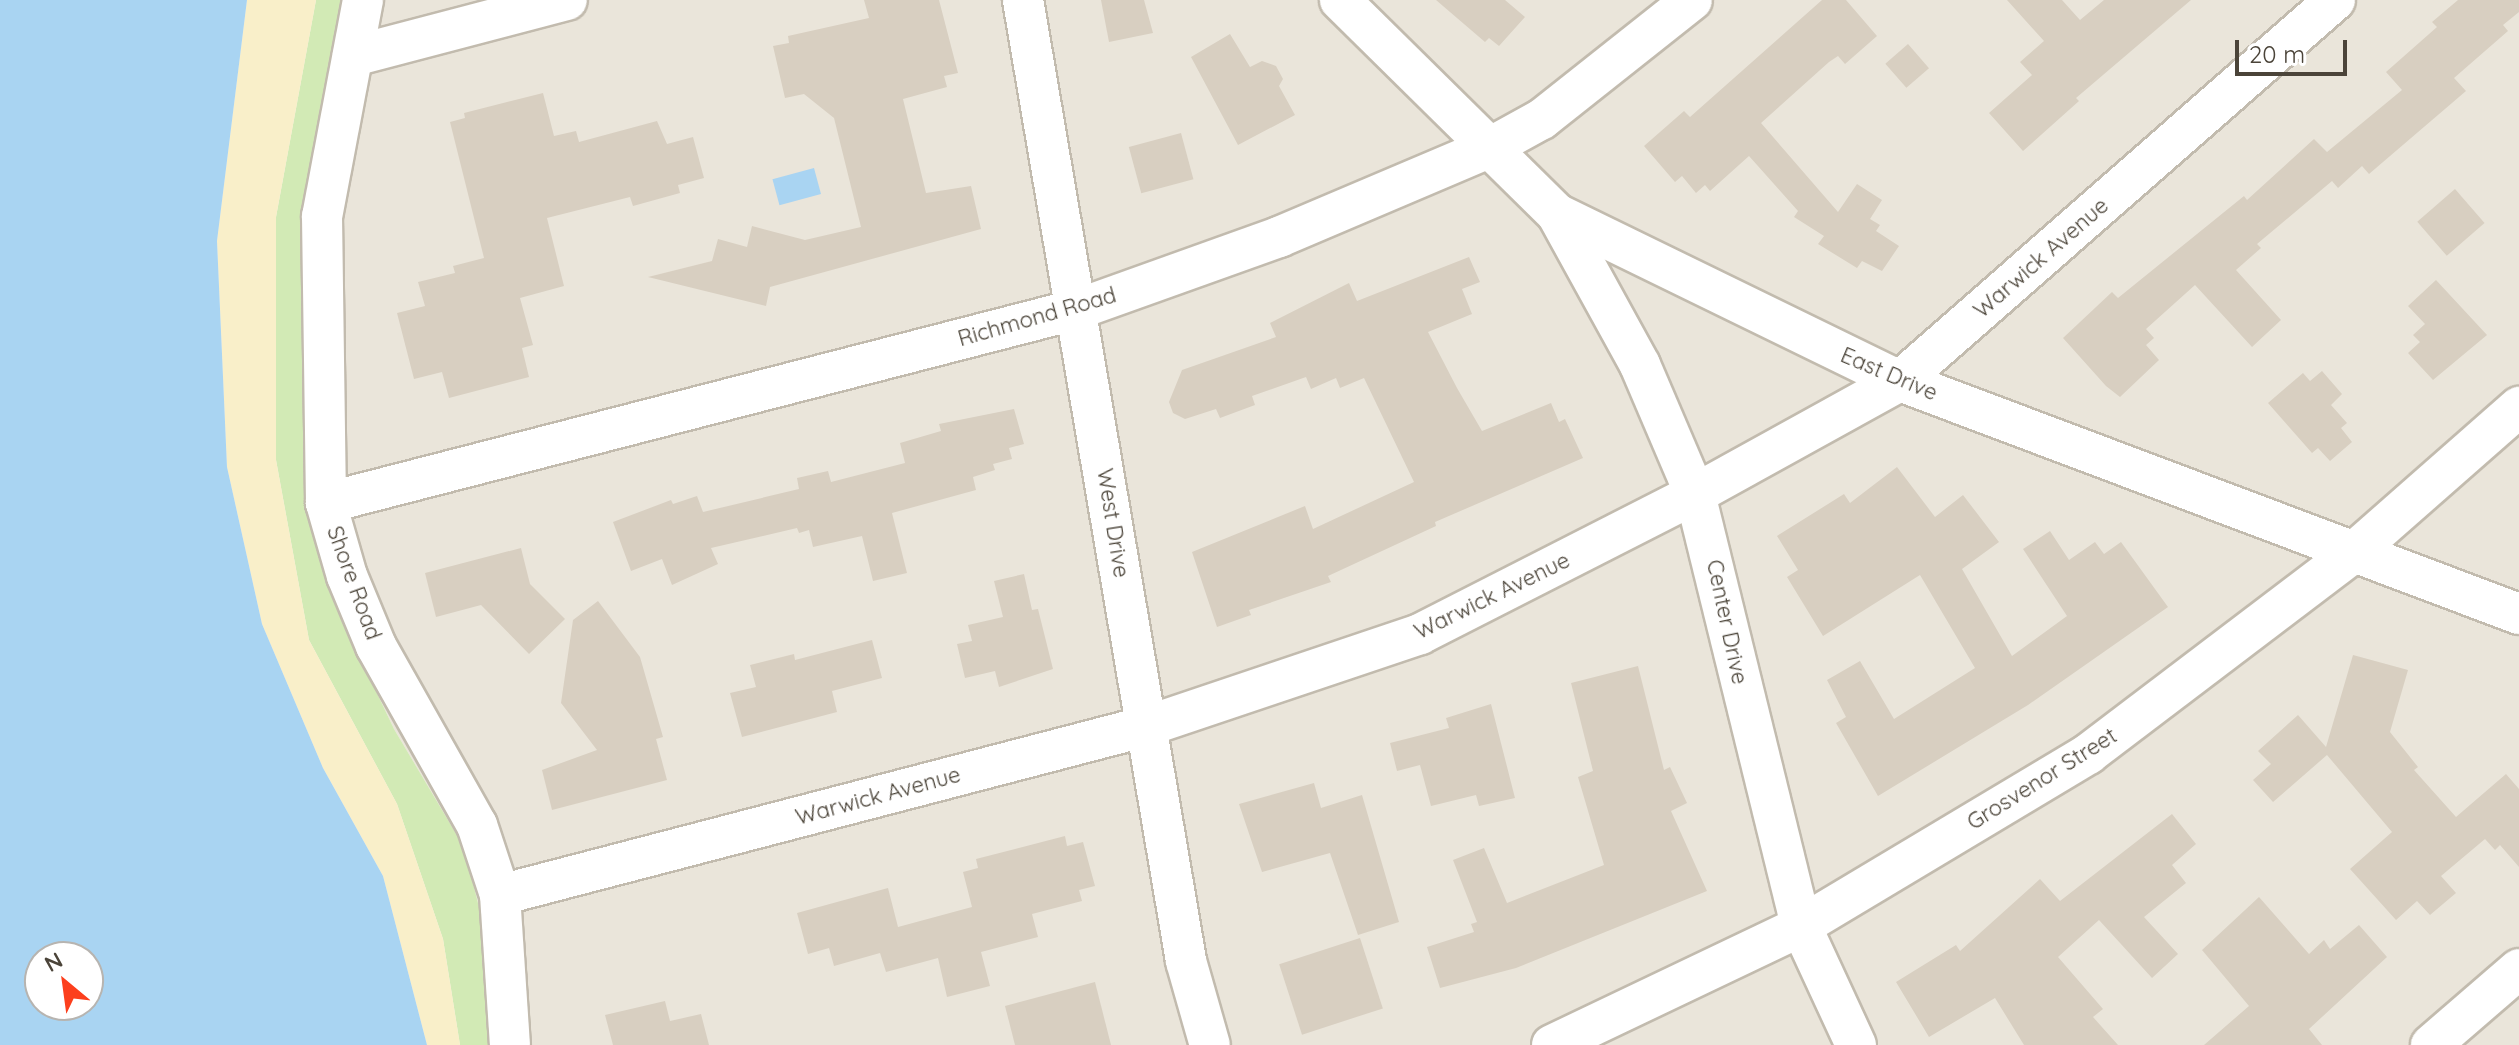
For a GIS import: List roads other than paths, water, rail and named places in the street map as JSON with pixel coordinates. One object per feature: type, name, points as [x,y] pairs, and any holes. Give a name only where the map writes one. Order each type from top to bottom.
[{"type":"street","name":"Shore Road","points":[[363,0],[322,216],[326,503],[347,576],[376,646],[477,825],[500,895],[510,1045]]},
{"type":"street","points":[[353,56],[567,0]]},
{"type":"street","name":"West Drive","points":[[1023,0],[1078,309],[1186,961],[1210,1045]]},
{"type":"street","name":"East Drive","points":[[1340,0],[1557,214],[1900,381],[2519,614]]},
{"type":"street","name":"Richmond Road","points":[[326,503],[1078,309],[1279,237],[1491,147],[1542,119],[1692,0]]},
{"type":"street","name":"Warwick Avenue","points":[[500,895],[1147,726],[1420,634],[1695,494],[1900,381],[2335,0]]},
{"type":"street","name":"Center Drive","points":[[1557,214],[1640,365],[1695,494],[1801,926],[1856,1045]]},
{"type":"street","name":"Grosvenor Street","points":[[1552,1045],[1801,926],[2088,754],[2354,552],[2519,407]]},
{"type":"street","points":[[2431,1045],[2519,969]]},
{"type":"water","points":[[0,0],[247,0],[217,241],[227,467],[262,624],[323,768],[383,876],[427,1045],[0,1045]]},
{"type":"water","points":[[814,168],[821,194],[779,205],[772,179]]}]
